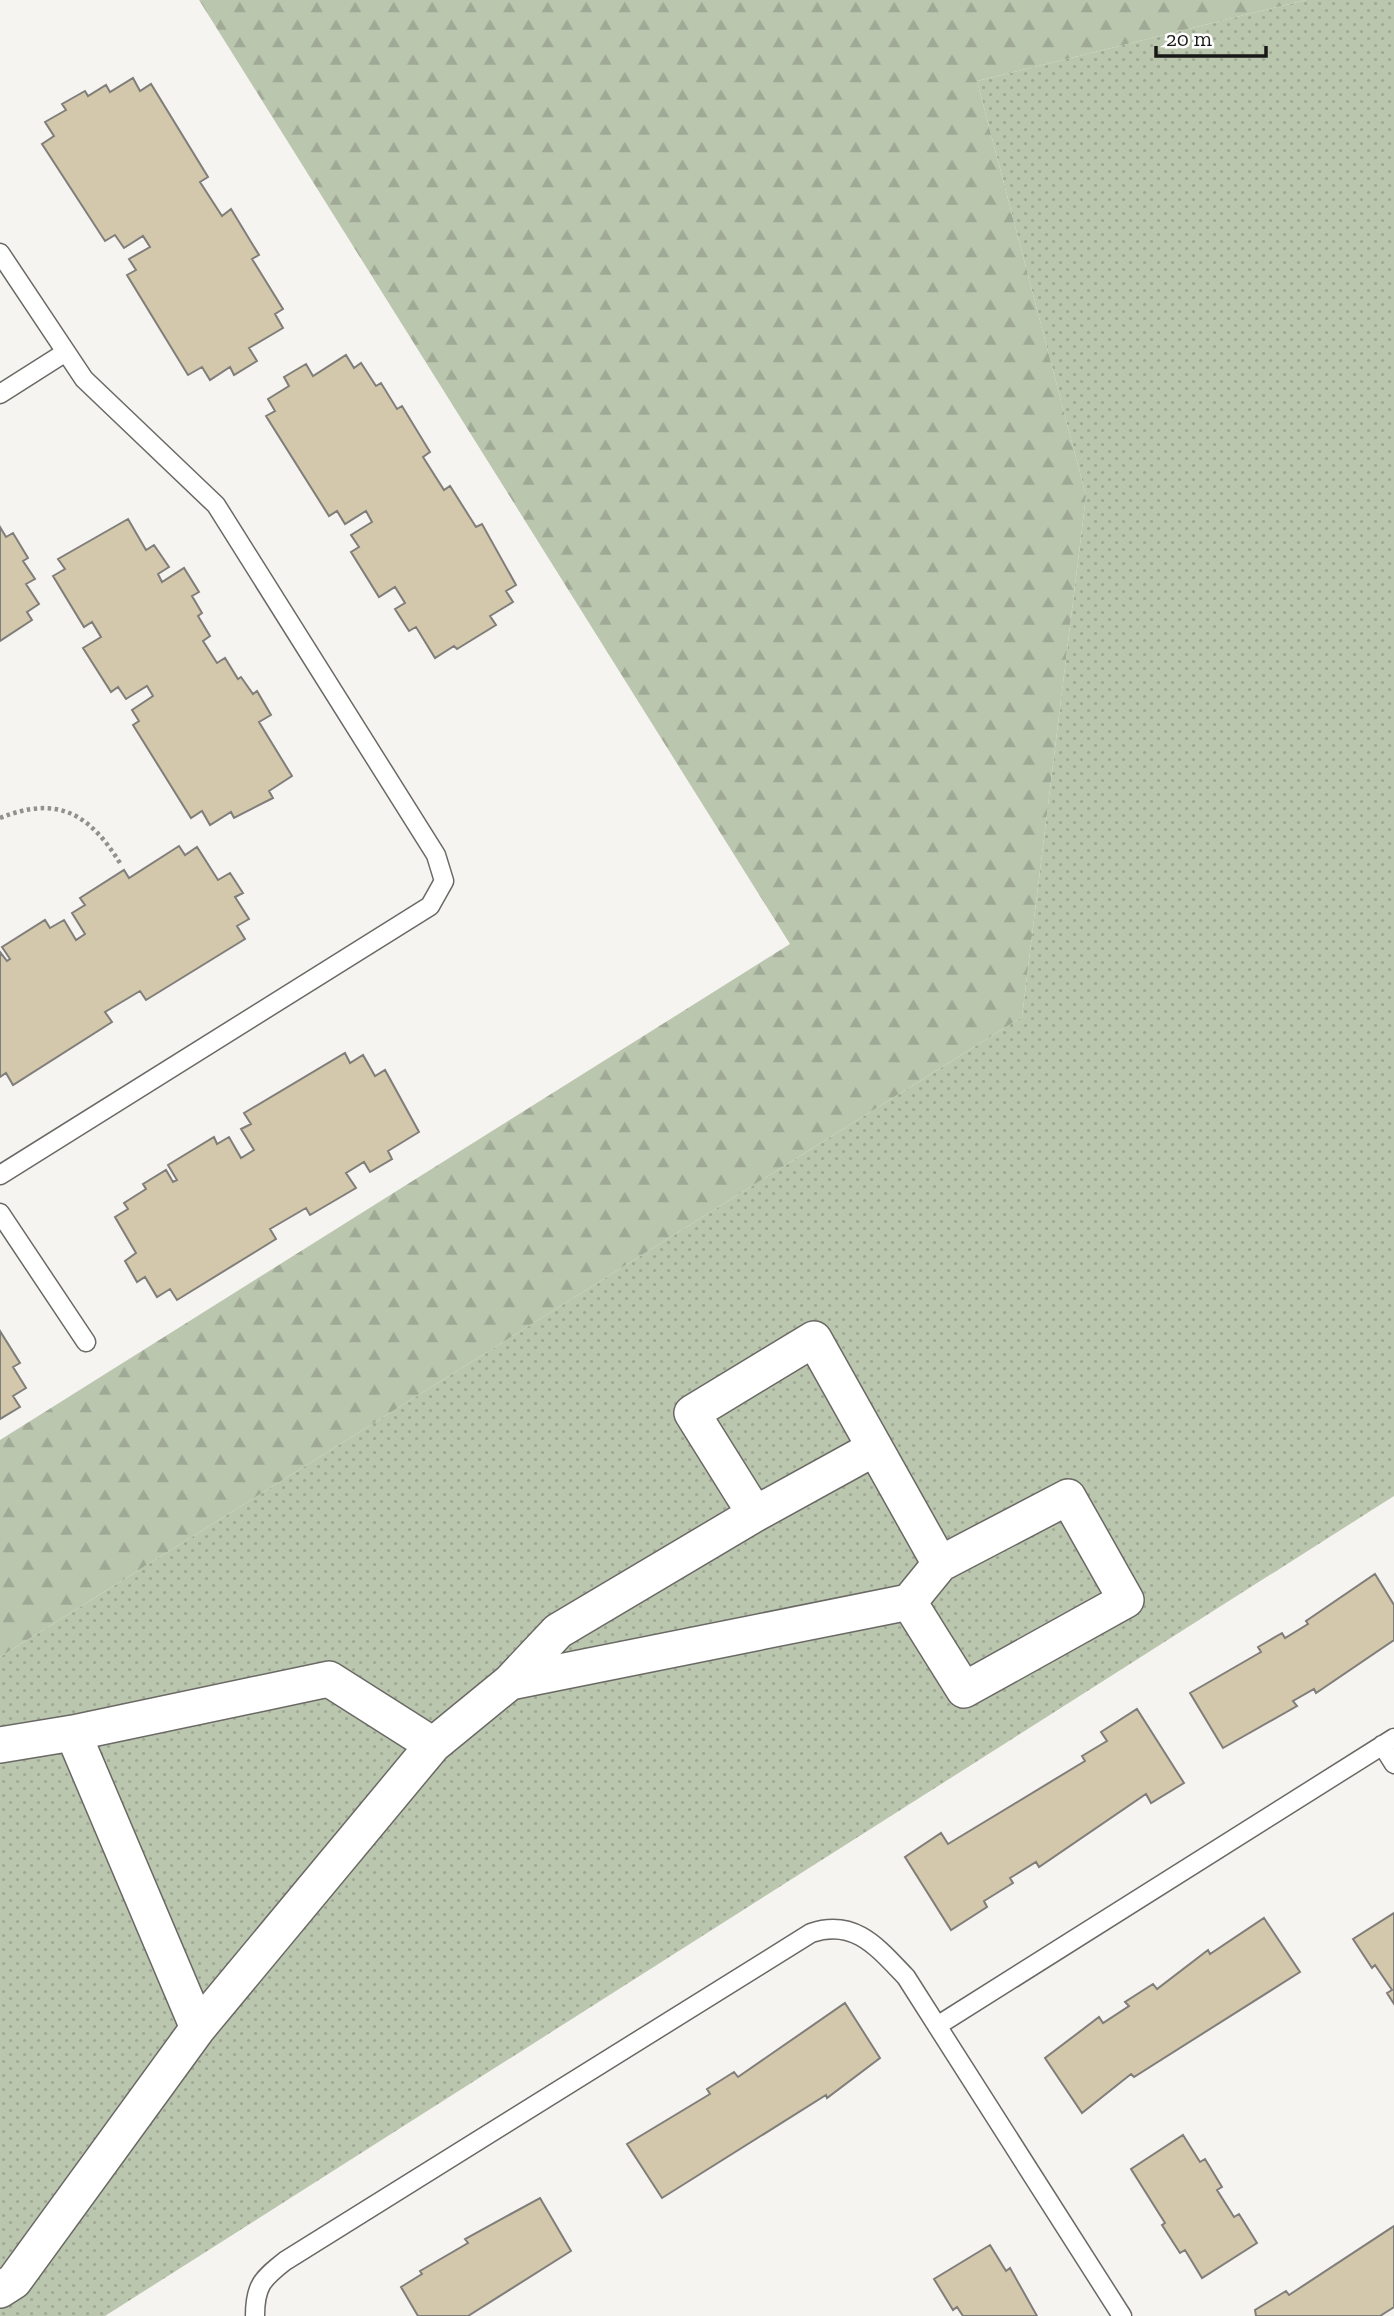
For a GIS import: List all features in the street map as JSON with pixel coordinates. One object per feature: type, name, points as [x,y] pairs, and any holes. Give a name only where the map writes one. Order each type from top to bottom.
[{"type":"street","points":[[755,1514],[692,1413],[814,1339],[873,1449],[940,1564]]},
{"type":"street","points":[[0,2290],[14,2281],[198,2028],[433,1745],[510,1682],[558,1631],[755,1514],[873,1449]]},
{"type":"street","points":[[510,1682],[909,1602],[940,1564],[1068,1497],[1126,1600],[964,1690],[909,1602]]},
{"type":"street","points":[[0,1745],[73,1733],[329,1679],[433,1745]]},
{"type":"street","points":[[73,1733],[198,2028]]},
{"type":"lane","points":[[0,253],[84,379],[216,505],[436,855],[444,881],[430,906],[0,1175]]},
{"type":"lane","points":[[0,394],[66,352]]},
{"type":"lane","points":[[0,1213],[86,1342]]},
{"type":"lane","points":[[937,2026],[1388,1742],[1394,1764]]},
{"type":"lane","points":[[255,2316],[256,2291],[268,2275],[285,2261],[811,1933],[830,1927],[849,1930],[875,1945],[906,1977],[1122,2316]]},
{"type":"path","points":[[0,818],[29,808],[48,807],[69,811],[105,839],[120,863]]},
{"type":"green space","points":[[199,0],[1306,0],[977,81],[1086,496],[1022,1017],[0,1657],[0,1440],[790,944]]},
{"type":"green space","points":[[1306,0],[1394,0],[1394,1496],[105,2316],[0,2316],[0,1657],[1022,1017],[1086,496],[977,81]]},
{"type":"building","points":[[133,78],[140,91],[151,84],[208,177],[200,182],[222,216],[231,209],[259,255],[252,259],[283,309],[275,314],[283,328],[249,348],[257,361],[234,375],[230,367],[210,380],[202,367],[188,375],[127,275],[136,270],[129,259],[150,247],[143,236],[124,248],[115,235],[105,241],[42,144],[54,136],[45,122],[66,110],[62,104],[85,91],[88,96],[106,85],[110,92]]},
{"type":"building","points":[[346,355],[354,368],[361,363],[376,386],[381,383],[397,409],[402,406],[430,452],[423,457],[444,490],[450,486],[476,527],[482,524],[516,585],[506,591],[513,602],[490,616],[496,625],[457,649],[454,646],[435,658],[416,627],[409,631],[395,609],[405,603],[395,587],[379,597],[351,552],[359,547],[351,535],[372,522],[366,511],[345,524],[337,511],[329,516],[266,416],[275,411],[268,399],[289,386],[284,377],[306,364],[313,376]]},
{"type":"building","points":[[128,519],[146,550],[154,545],[169,567],[158,574],[162,582],[184,568],[199,592],[192,596],[202,613],[198,616],[210,636],[203,641],[217,663],[225,658],[238,679],[241,677],[253,694],[257,691],[271,715],[259,722],[292,776],[269,791],[273,798],[234,818],[231,812],[210,825],[202,811],[191,818],[133,725],[139,721],[132,710],[153,696],[147,686],[126,699],[118,687],[111,692],[83,648],[101,637],[92,622],[84,627],[53,576],[65,569],[58,559]]},
{"type":"building","points":[[0,527],[6,537],[13,533],[28,558],[23,561],[35,579],[26,584],[39,604],[27,612],[32,620],[0,641]]},
{"type":"building","points":[[179,846],[185,855],[197,847],[218,880],[230,873],[243,893],[235,897],[249,919],[237,926],[245,939],[146,1000],[140,991],[105,1012],[112,1022],[13,1085],[6,1073],[0,1077],[0,952],[7,961],[10,959],[2,947],[45,920],[50,928],[64,920],[76,940],[85,934],[72,913],[85,905],[80,898],[124,870],[129,878]]},
{"type":"building","points":[[345,1053],[350,1063],[363,1055],[375,1076],[385,1070],[419,1132],[388,1151],[392,1159],[370,1172],[364,1162],[346,1173],[356,1188],[310,1215],[306,1208],[270,1229],[276,1239],[177,1300],[170,1289],[157,1297],[145,1277],[137,1282],[125,1261],[136,1253],[115,1217],[128,1209],[124,1203],[146,1189],[143,1184],[166,1170],[173,1182],[177,1180],[168,1165],[214,1137],[217,1144],[229,1137],[241,1158],[254,1150],[241,1129],[251,1124],[244,1113]]},
{"type":"building","points":[[0,1331],[20,1363],[13,1367],[26,1388],[13,1396],[20,1407],[0,1419]]},
{"type":"building","points":[[1375,1574],[1394,1605],[1394,1640],[1316,1693],[1314,1689],[1293,1701],[1297,1706],[1223,1748],[1190,1693],[1261,1652],[1258,1647],[1282,1633],[1285,1638],[1308,1624],[1306,1621]]},
{"type":"building","points":[[1137,1709],[1184,1783],[1151,1803],[1146,1794],[1039,1867],[1036,1862],[1010,1878],[1013,1883],[984,1901],[987,1907],[951,1930],[905,1857],[941,1833],[948,1844],[1085,1761],[1082,1756],[1107,1741],[1101,1732]]},
{"type":"building","points":[[1394,1913],[1394,2004],[1387,1993],[1392,1990],[1375,1965],[1372,1968],[1353,1939]]},
{"type":"building","points":[[1264,1918],[1300,1972],[1134,2077],[1131,2074],[1082,2113],[1045,2058],[1099,2017],[1103,2023],[1129,2006],[1125,2002],[1153,1984],[1157,1989],[1208,1950],[1210,1954]]},
{"type":"building","points":[[845,2003],[880,2058],[827,2098],[826,2095],[662,2198],[627,2144],[710,2094],[707,2089],[734,2072],[738,2077]]},
{"type":"building","points":[[1183,2135],[1200,2162],[1205,2159],[1222,2187],[1217,2190],[1234,2217],[1239,2214],[1257,2243],[1202,2278],[1185,2250],[1180,2253],[1162,2225],[1165,2223],[1131,2169]]},
{"type":"building","points":[[540,2198],[571,2251],[468,2316],[418,2316],[401,2287],[422,2274],[420,2271],[468,2243],[465,2239]]},
{"type":"building","points":[[1394,2226],[1394,2307],[1380,2316],[1256,2316],[1255,2310],[1286,2291],[1289,2295]]},
{"type":"building","points":[[990,2245],[1006,2271],[1010,2268],[1037,2316],[963,2316],[957,2307],[953,2310],[934,2279]]}]
